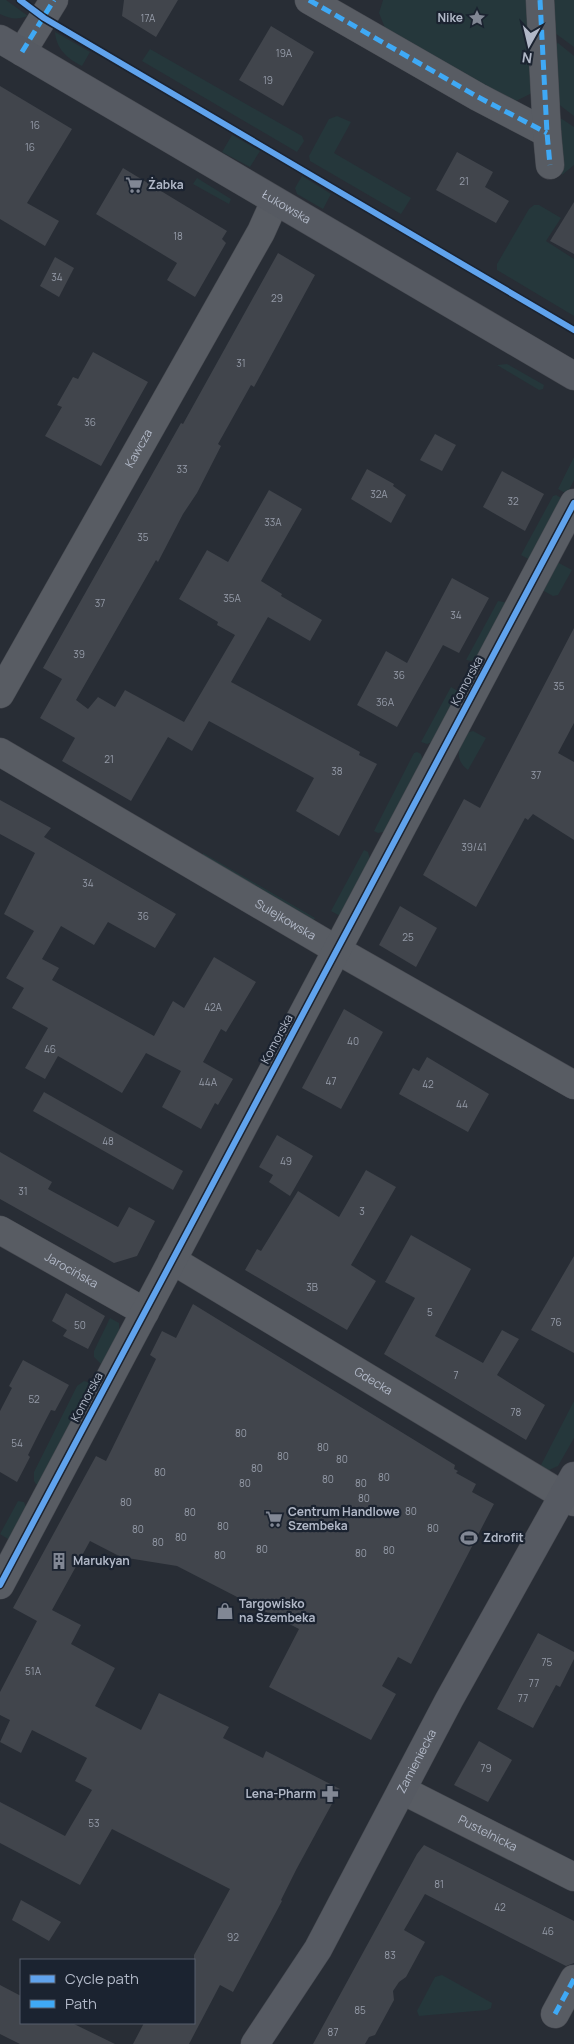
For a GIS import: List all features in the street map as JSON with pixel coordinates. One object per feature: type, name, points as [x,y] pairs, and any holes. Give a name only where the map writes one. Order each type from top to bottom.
[{"type":"street","points":[[11,46],[54,0]]},
{"type":"street","points":[[309,0],[478,97],[547,133]]},
{"type":"street","points":[[540,0],[550,165]]},
{"type":"street","name":"Łukowska","points":[[11,46],[574,376]]},
{"type":"street","name":"Kawcza","points":[[0,694],[261,232],[275,201]]},
{"type":"street","name":"Komorska","points":[[1,1581],[574,503]]},
{"type":"street","name":"Sulejkowska","points":[[0,752],[337,950],[574,1085]]},
{"type":"street","name":"Jarocińska","points":[[0,1230],[145,1312]]},
{"type":"street","name":"Gdecka","points":[[172,1260],[570,1491]]},
{"type":"street","name":"Zamieniecka","points":[[256,2044],[318,1948],[494,1617],[570,1491]]},
{"type":"street","name":"Pustelnicka","points":[[402,1790],[574,1877]]},
{"type":"street","points":[[555,2014],[574,1979]]},
{"type":"shaded area","points":[[0,0],[6,0],[28,16],[14,18],[0,14]]},
{"type":"shaded area","points":[[383,0],[533,0],[534,92],[514,102],[502,100],[385,28],[379,13]]},
{"type":"shaded area","points":[[548,0],[574,0],[574,47],[555,33]]},
{"type":"shaded area","points":[[55,32],[90,52],[82,66],[72,60],[60,48]]},
{"type":"shaded area","points":[[558,43],[574,56],[574,116],[557,103],[555,44]]},
{"type":"shaded area","points":[[150,49],[302,136],[304,141],[297,152],[142,61]]},
{"type":"shaded area","points":[[337,116],[351,122],[334,153],[411,198],[401,214],[310,161],[309,156],[329,119]]},
{"type":"shaded area","points":[[558,119],[562,119],[574,127],[574,165],[562,175],[559,169]]},
{"type":"shaded area","points":[[232,135],[260,151],[250,167],[222,152]]},
{"type":"shaded area","points":[[302,176],[331,194],[323,209],[297,194],[295,188]]},
{"type":"shaded area","points":[[197,178],[231,199],[229,204],[193,184]]},
{"type":"shaded area","points":[[534,205],[539,205],[561,218],[546,241],[574,259],[574,316],[497,270],[497,264],[529,209]]},
{"type":"shaded area","points":[[507,364],[544,385],[543,389],[539,390],[497,365]]},
{"type":"shaded area","points":[[574,457],[574,480],[567,494],[558,489]]},
{"type":"shaded area","points":[[556,495],[563,499],[530,560],[521,555],[553,496]]},
{"type":"shaded area","points":[[557,562],[572,570],[558,595],[553,596],[542,590]]},
{"type":"shaded area","points":[[498,601],[509,603],[481,657],[472,661],[466,660]]},
{"type":"shaded area","points":[[451,687],[461,693],[437,740],[427,744],[421,742]]},
{"type":"shaded area","points":[[473,731],[486,738],[468,770],[461,762],[459,748],[466,733]]},
{"type":"shaded area","points":[[414,753],[421,754],[424,764],[388,831],[378,833],[374,831]]},
{"type":"shaded area","points":[[364,850],[368,852],[371,863],[342,917],[331,911]]},
{"type":"shaded area","points":[[203,853],[315,918],[312,923],[203,857]]},
{"type":"shaded area","points":[[110,1318],[119,1323],[119,1337],[103,1366],[94,1357],[94,1351]]},
{"type":"shaded area","points":[[84,1381],[91,1383],[92,1388],[40,1485],[36,1484],[34,1472],[77,1386]]},
{"type":"shaded area","points":[[574,1401],[574,1438],[558,1466],[549,1470],[540,1467]]},
{"type":"shaded area","points":[[18,1501],[24,1502],[27,1510],[11,1541],[0,1534]]},
{"type":"shaded area","points":[[442,1975],[492,2003],[491,2008],[487,2010],[419,2016],[417,2011],[435,1977]]},
{"type":"building","points":[[124,0],[178,0],[156,37],[122,16]]},
{"type":"building","points":[[271,26],[314,52],[283,106],[239,80]]},
{"type":"building","points":[[0,86],[72,129],[27,203],[59,221],[45,246],[0,219]]},
{"type":"building","points":[[457,152],[493,172],[485,187],[509,201],[496,223],[436,190]]},
{"type":"building","points":[[123,168],[227,231],[222,239],[226,243],[195,297],[167,280],[177,263],[96,214]]},
{"type":"building","points":[[574,202],[574,254],[550,241]]},
{"type":"building","points":[[278,253],[315,275],[254,387],[251,385],[218,444],[221,446],[197,493],[183,514],[158,562],[156,560],[76,700],[88,709],[98,697],[115,707],[125,690],[184,722],[235,635],[217,625],[218,622],[179,599],[207,550],[228,562],[269,490],[302,509],[261,581],[282,594],[281,596],[322,620],[310,641],[268,617],[231,682],[360,752],[359,755],[377,764],[339,836],[296,811],[314,778],[209,721],[192,751],[168,737],[131,801],[62,761],[75,738],[40,718],[62,679],[43,668],[181,423],[183,424]]},
{"type":"building","points":[[55,257],[74,268],[59,297],[40,286]]},
{"type":"building","points":[[93,352],[148,382],[101,466],[45,436],[62,407],[57,405],[73,377],[78,379]]},
{"type":"building","points":[[435,434],[456,445],[442,471],[420,460]]},
{"type":"building","points":[[367,469],[394,484],[393,486],[406,495],[391,523],[351,499]]},
{"type":"building","points":[[502,471],[544,494],[525,531],[483,507]]},
{"type":"building","points":[[452,578],[489,598],[459,653],[443,645],[397,727],[357,705],[386,651],[407,663]]},
{"type":"building","points":[[574,628],[574,723],[558,753],[574,762],[574,840],[533,814],[528,820],[525,818],[476,907],[423,875],[464,799],[480,808]]},
{"type":"building","points":[[0,800],[51,828],[44,837],[176,914],[155,948],[108,922],[94,945],[61,926],[42,959],[59,968],[52,980],[154,1036],[173,1001],[184,1008],[214,957],[256,982],[226,1032],[221,1029],[203,1062],[233,1079],[218,1105],[215,1103],[201,1129],[162,1107],[181,1071],[146,1053],[122,1093],[58,1056],[45,1079],[25,1068],[48,1028],[12,1008],[24,988],[6,978],[34,931],[4,914],[35,853],[0,834]]},
{"type":"building","points":[[400,906],[437,928],[416,967],[379,945]]},
{"type":"building","points":[[344,1009],[383,1032],[341,1109],[302,1088]]},
{"type":"building","points":[[427,1057],[489,1094],[468,1132],[399,1094],[413,1068],[419,1071]]},
{"type":"building","points":[[44,1092],[183,1171],[173,1190],[33,1111]]},
{"type":"building","points":[[277,1135],[313,1156],[290,1196],[269,1182],[273,1175],[259,1167]]},
{"type":"building","points":[[0,1152],[52,1182],[48,1189],[118,1227],[129,1207],[155,1221],[137,1256],[114,1263],[0,1199]]},
{"type":"building","points":[[366,1170],[396,1187],[351,1265],[376,1281],[347,1330],[245,1270],[257,1249],[261,1251],[298,1191],[339,1217]]},
{"type":"building","points":[[411,1235],[471,1269],[435,1336],[483,1363],[502,1330],[519,1339],[497,1375],[545,1405],[526,1440],[384,1354],[415,1298],[385,1282]]},
{"type":"building","points":[[574,1256],[574,1353],[531,1330]]},
{"type":"building","points":[[66,1293],[105,1316],[88,1349],[63,1336],[67,1330],[52,1321]]},
{"type":"building","name":"Targowisko na Szembeka","points":[[193,1304],[455,1465],[454,1469],[458,1471],[456,1473],[476,1484],[472,1492],[494,1504],[411,1664],[398,1657],[382,1686],[396,1694],[371,1740],[269,1687],[299,1629],[177,1566],[121,1557],[90,1541],[52,1610],[81,1625],[71,1644],[115,1668],[95,1706],[141,1730],[159,1693],[229,1727],[223,1738],[263,1758],[266,1751],[340,1789],[233,1992],[220,1985],[189,2044],[133,2044],[143,2024],[195,2024],[194,1955],[230,1889],[112,1829],[80,1885],[0,1843],[0,1802],[65,1836],[92,1790],[75,1781],[87,1758],[32,1730],[21,1753],[0,1742],[10,1720],[0,1715],[0,1692],[37,1621],[13,1608],[96,1456],[106,1461],[156,1359],[150,1355],[162,1331],[176,1338]]},
{"type":"building","points":[[23,1360],[69,1385],[55,1411],[51,1410],[28,1455],[30,1457],[17,1482],[0,1472],[0,1411],[12,1388],[9,1386]]},
{"type":"building","points":[[538,1633],[574,1652],[574,1659],[560,1687],[556,1685],[533,1728],[497,1709]]},
{"type":"building","points":[[479,1741],[512,1760],[488,1802],[454,1785]]},
{"type":"building","points":[[424,1845],[574,1921],[574,1963],[566,1966],[425,1894],[404,1930],[425,1942],[406,1977],[399,1982],[393,1991],[394,2000],[375,2035],[369,2037],[365,2044],[313,2044],[417,1854]]},
{"type":"building","points":[[21,1900],[61,1922],[49,1941],[12,1920]]},
{"type":"building","points":[[0,1985],[20,1995],[20,2024],[74,2024],[115,2044],[20,2044],[0,2034]]},
{"type":"marked path","points":[[22,52],[54,0]]},
{"type":"marked path","points":[[309,0],[478,97],[547,133]]},
{"type":"marked path","points":[[540,0],[550,165]]},
{"type":"marked path","points":[[555,2014],[574,1979]]},
{"type":"cycle path","points":[[20,0],[44,18],[574,330]]},
{"type":"cycle path","points":[[0,1585],[574,503]]},
{"type":"place","name":"Nike","points":[[477,18]]},
{"type":"place","name":"Żabka","points":[[134,185]]},
{"type":"place","name":"Centrum Handlowe Szembeka","points":[[274,1519]]},
{"type":"place","name":"Zdrofit","points":[[469,1538]]},
{"type":"place","name":"Marukyan","points":[[59,1561]]},
{"type":"place","name":"Targowisko na Szembeka","points":[[225,1611]]},
{"type":"place","name":"Lena-Pharm","points":[[330,1794]]}]
